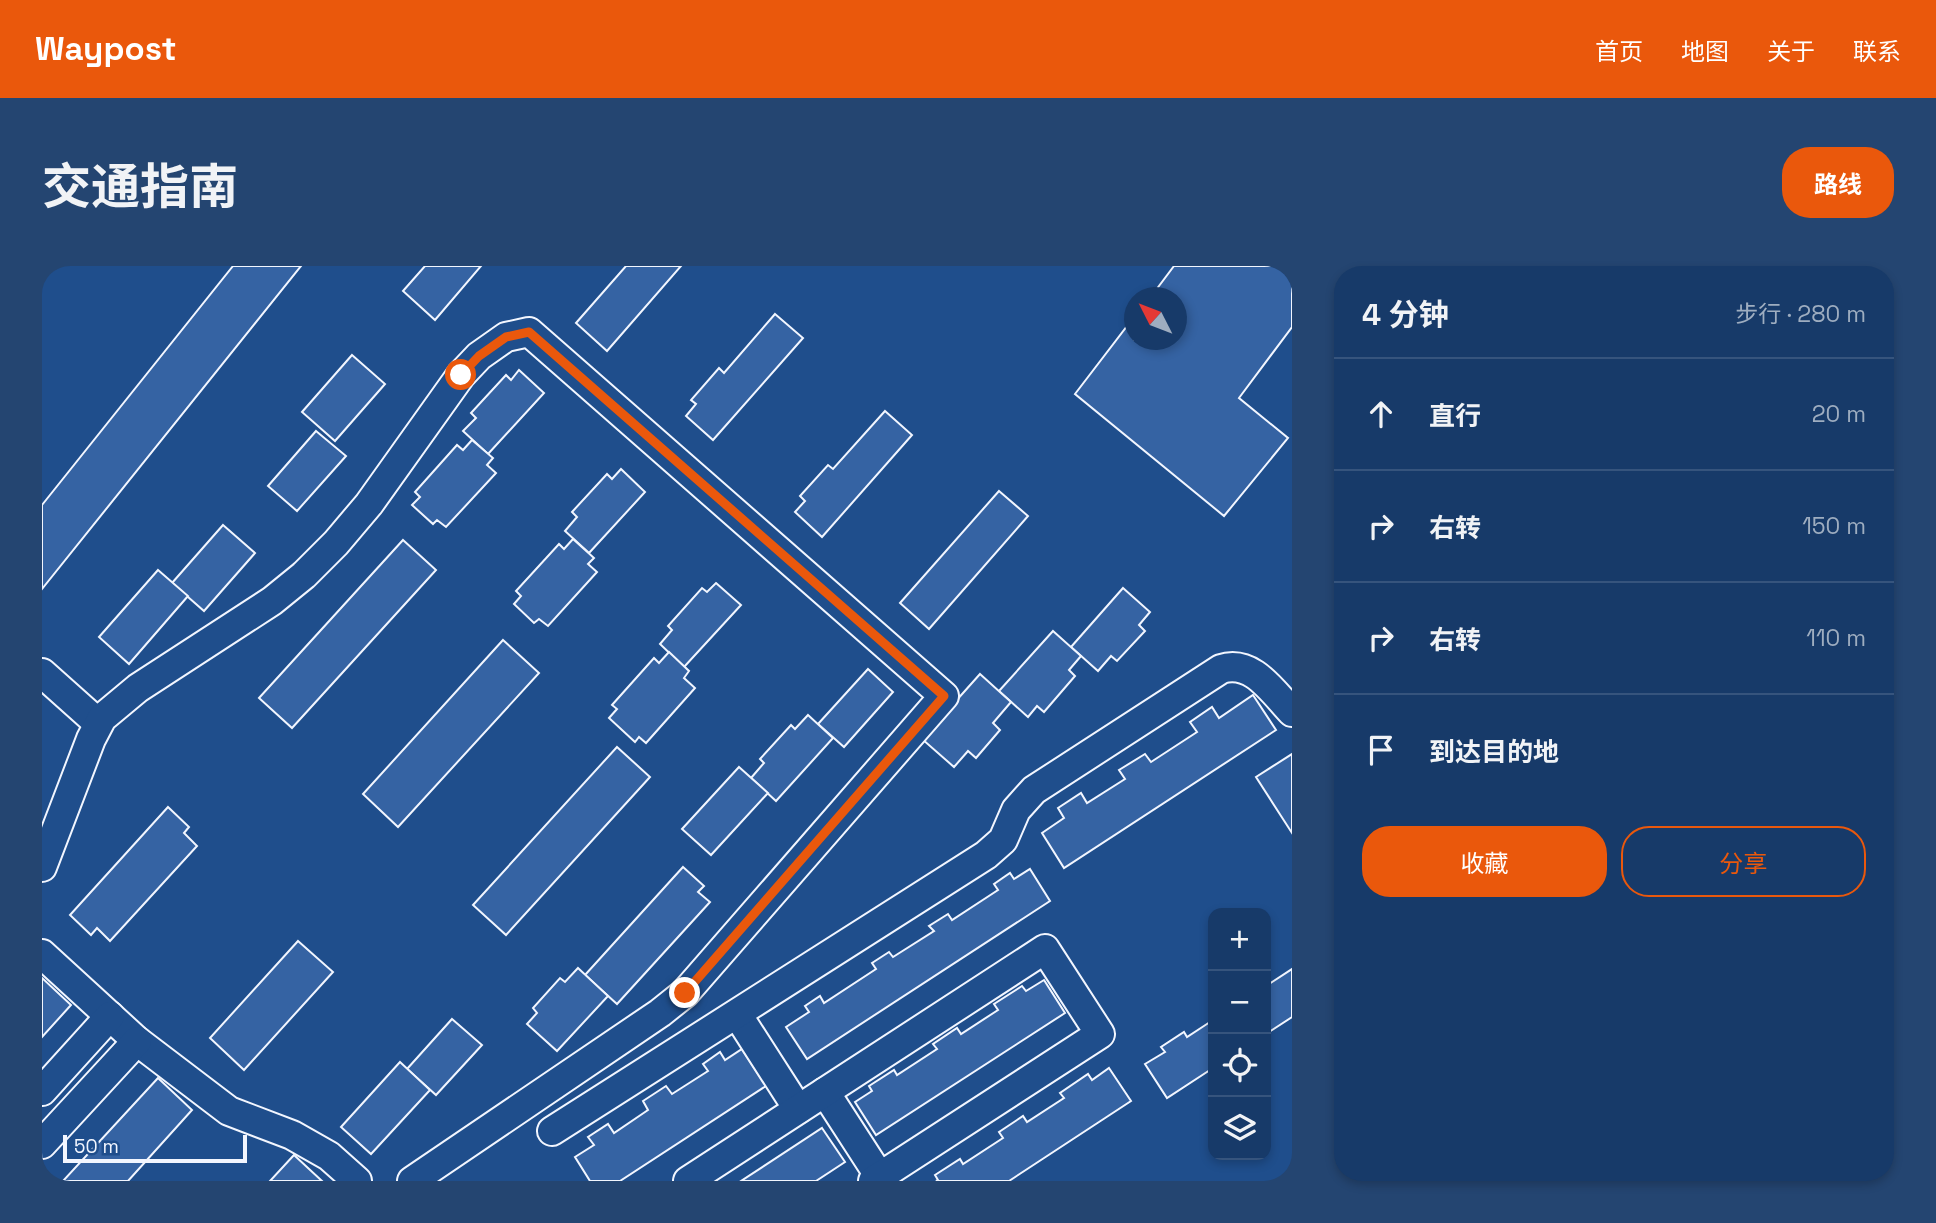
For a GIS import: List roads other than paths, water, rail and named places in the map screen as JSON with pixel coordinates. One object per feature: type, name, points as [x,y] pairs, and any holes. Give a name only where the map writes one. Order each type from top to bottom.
[{"type":"lane","points":[[42,866],[102,718],[138,688],[272,601],[304,575],[369,504],[479,356],[506,337],[529,332],[944,696],[685,993],[660,1013],[412,1181]]},
{"type":"lane","points":[[552,1131],[986,855],[1003,839],[1016,810],[1034,790],[1221,669],[1234,665],[1253,672],[1292,712]]},
{"type":"lane","points":[[42,673],[98,723]]},
{"type":"lane","points":[[688,1181],[1045,948],[1100,1034],[876,1179],[825,1092]]},
{"type":"lane","points":[[42,954],[137,1041],[229,1111],[292,1135],[329,1156],[357,1181]]},
{"type":"lane","points":[[737,1014],[798,1109]]},
{"type":"lane","points":[[42,1091],[110,1016]]},
{"type":"lane","points":[[42,1144],[137,1041]]}]
